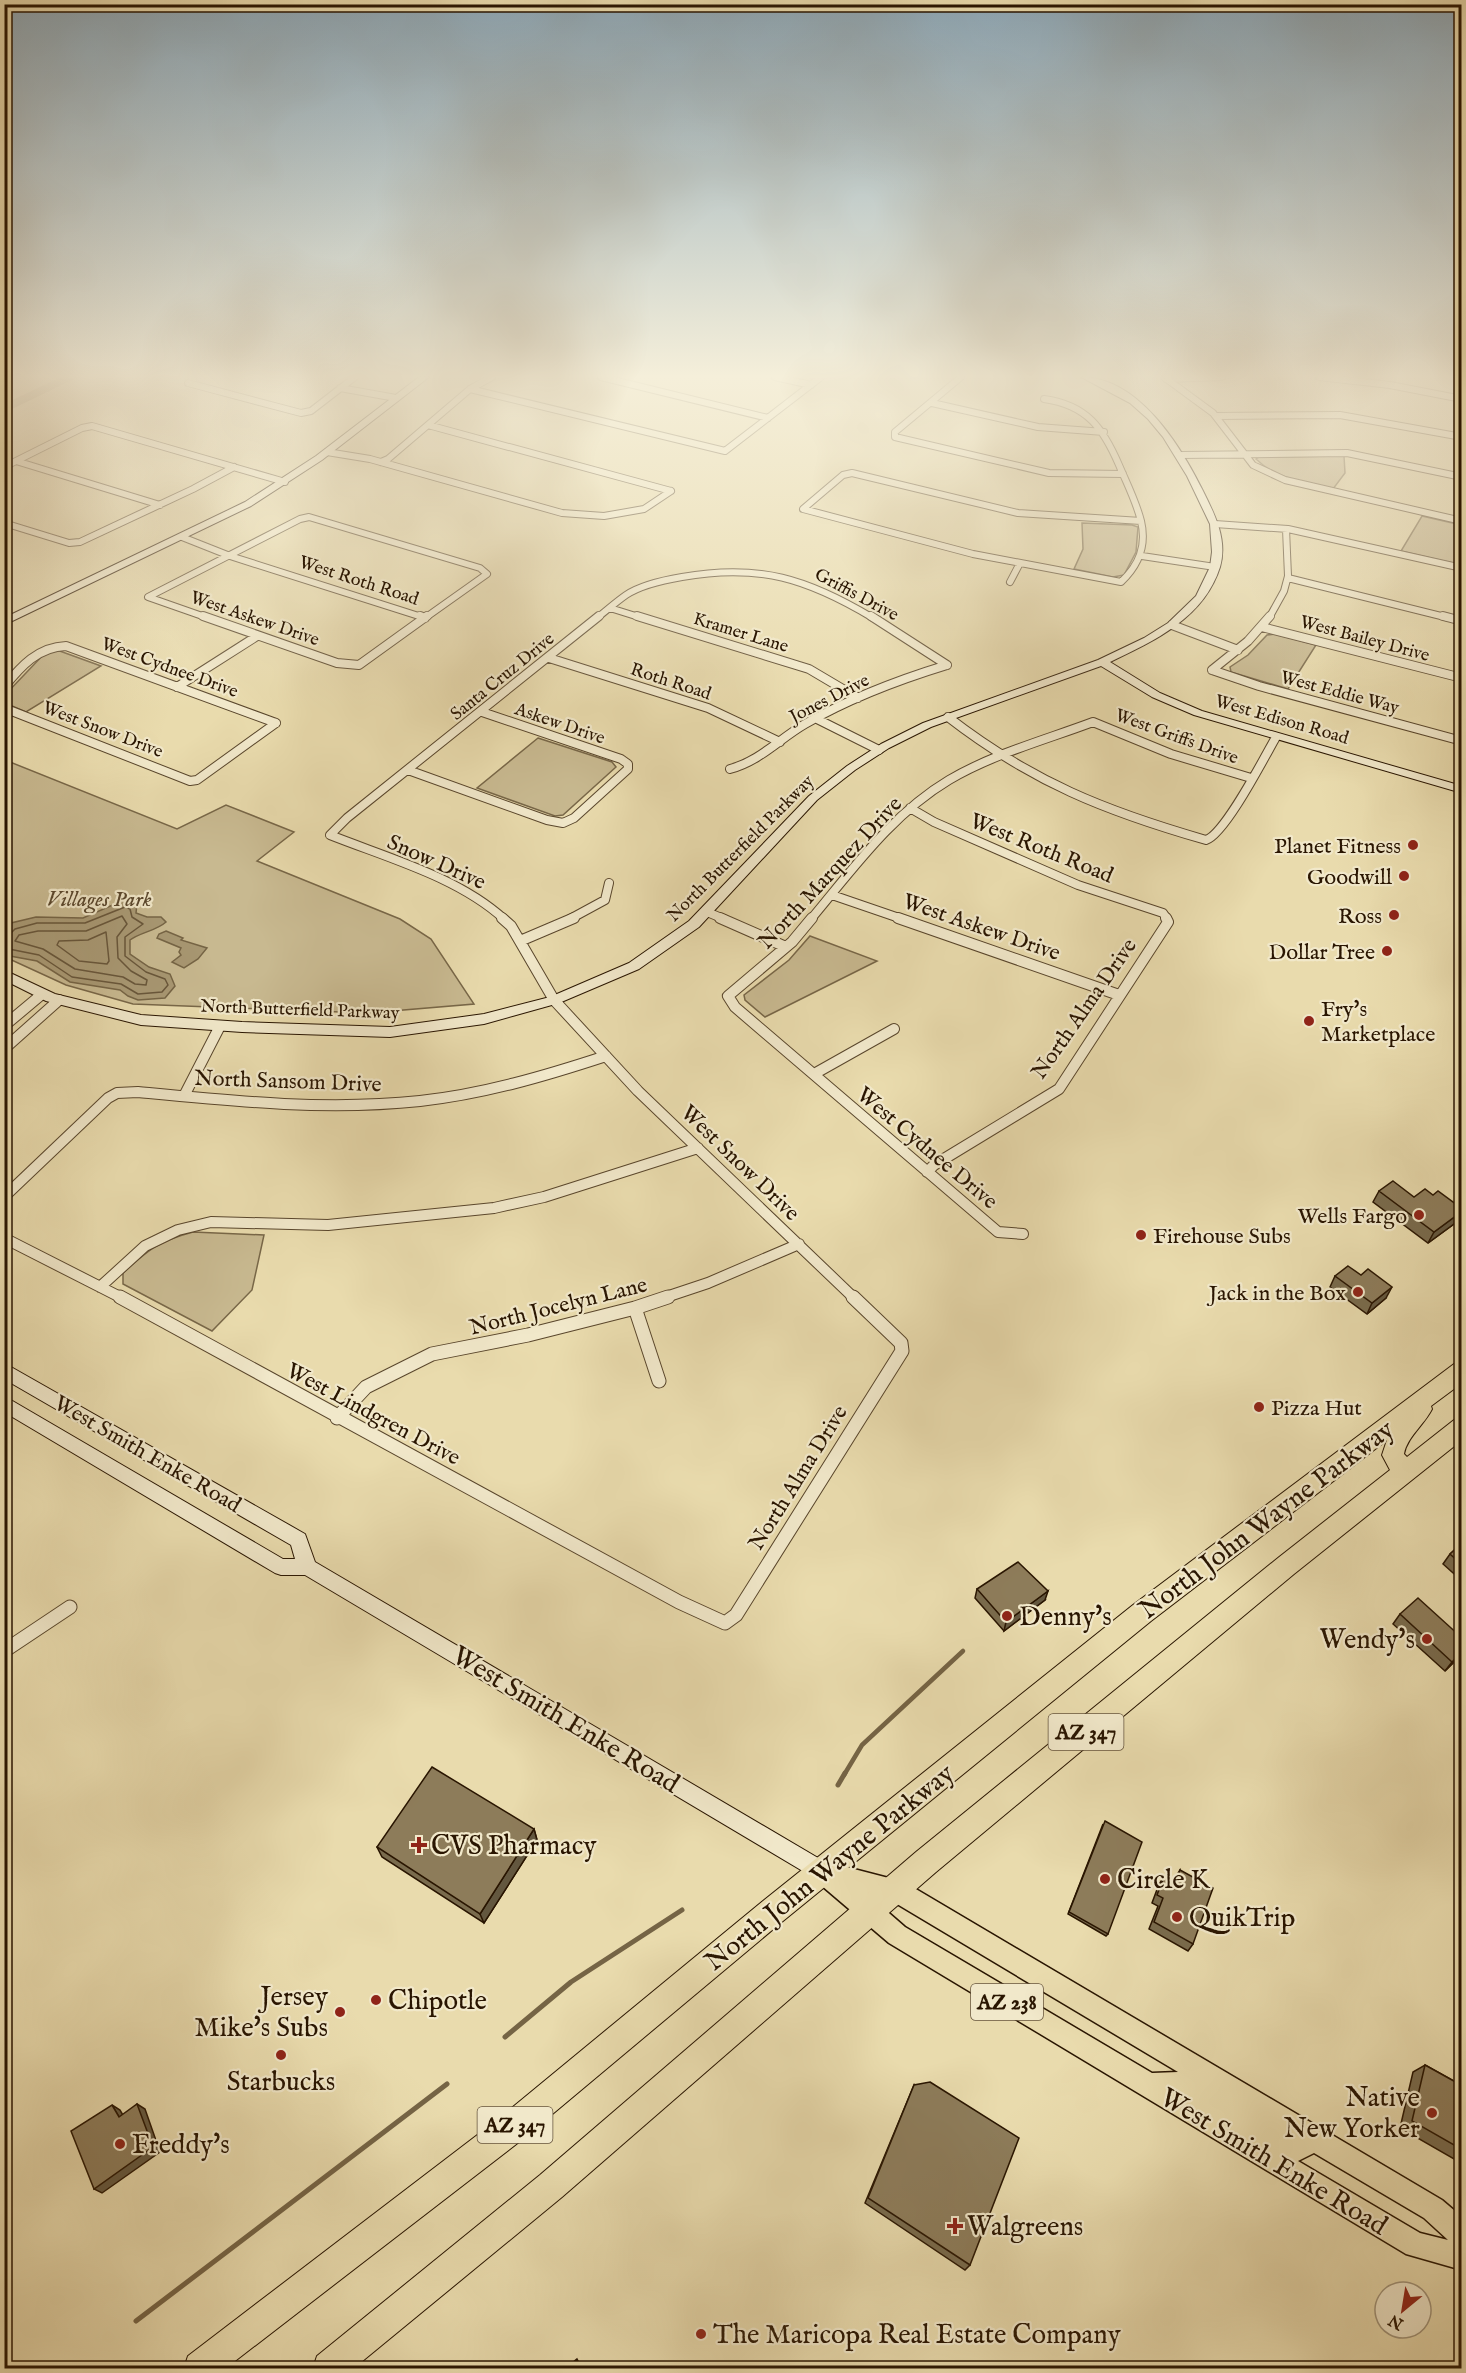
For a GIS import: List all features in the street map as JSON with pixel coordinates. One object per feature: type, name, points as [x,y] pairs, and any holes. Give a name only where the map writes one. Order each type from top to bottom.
[{"type":"highway","name":"North John Wayne Parkway","points":[[200,2368],[508,2131],[1142,1613],[1461,1370]]},
{"type":"highway","points":[[1405,1470],[1393,1458],[1393,1449],[1433,1392]]},
{"type":"highway","name":"AZ 347","points":[[329,2368],[551,2186],[652,2097],[997,1804],[1405,1470],[1461,1427]]},
{"type":"main road","name":"West Smith Enke Road","points":[[823,1872],[896,1890],[1433,2209],[1461,2235]]},
{"type":"main road","name":"West Smith Enke Road","points":[[823,1872],[897,1935],[1415,2245],[1461,2257]]},
{"type":"main road","points":[[1148,2086],[1178,2084],[1287,2146],[1298,2148],[1314,2139]]},
{"type":"street","points":[[104,488],[160,505]]},
{"type":"street","points":[[6,524],[69,543],[80,542],[193,488]]},
{"type":"street","points":[[4,622],[182,537],[275,488]]},
{"type":"street","points":[[472,488],[562,513],[604,516],[644,509],[671,491],[659,488]]},
{"type":"street","points":[[828,488],[803,510],[952,549],[1121,582],[1128,577],[1142,556],[1144,539],[1142,521],[1131,488]]},
{"type":"street","points":[[913,488],[1018,513],[1064,518],[1142,521]]},
{"type":"street","name":"North Butterfield Parkway","points":[[4,974],[41,994],[141,1020],[220,1026],[390,1032],[484,1019],[554,1000],[634,966],[694,924],[813,798],[879,750],[948,717],[1102,662],[1148,640],[1172,624],[1200,597],[1215,567],[1217,552],[1215,524],[1197,488]]},
{"type":"street","points":[[1318,488],[1461,521]]},
{"type":"street","points":[[230,556],[300,519],[309,517],[484,570],[487,574],[425,618]]},
{"type":"street","points":[[1215,524],[1286,529],[1461,568]]},
{"type":"street","points":[[1172,624],[1238,650],[1262,627],[1280,598],[1288,579],[1286,529]]},
{"type":"street","name":"West Roth Road","points":[[182,537],[230,556],[425,618]]},
{"type":"street","name":"West Askew Drive","points":[[230,556],[148,597],[337,663],[353,666],[359,665],[425,618]]},
{"type":"street","points":[[1142,556],[1215,567]]},
{"type":"street","points":[[1010,582],[1020,563]]},
{"type":"street","name":"Santa Cruz Drive","points":[[330,835],[347,818],[627,594],[683,575],[709,572]]},
{"type":"street","name":"Griffis Drive","points":[[709,572],[737,572],[778,577],[816,587],[932,652],[947,665]]},
{"type":"street","points":[[1288,579],[1461,621]]},
{"type":"street","name":"Kramer Lane","points":[[610,608],[809,669],[858,698]]},
{"type":"street","name":"West Bailey Drive","points":[[1262,627],[1461,678]]},
{"type":"street","points":[[177,687],[257,636]]},
{"type":"street","name":"West Cydnee Drive","points":[[8,678],[40,651],[53,645],[66,646],[276,723],[197,780],[190,781]]},
{"type":"street","name":"West Eddie Way","points":[[1238,650],[1212,670],[1259,686],[1461,741]]},
{"type":"street","name":"Roth Road","points":[[549,658],[708,708],[780,742]]},
{"type":"street","name":"West Edison Road","points":[[1102,662],[1131,681],[1180,706],[1276,737],[1461,790]]},
{"type":"street","name":"Jones Drive","points":[[730,769],[747,765],[817,718],[858,698],[908,677],[947,665]]},
{"type":"street","points":[[4,687],[8,678]]},
{"type":"street","name":"West Snow Drive","points":[[4,708],[190,781]]},
{"type":"street","name":"Askew Drive","points":[[408,770],[547,820],[563,823],[574,818],[628,769],[628,764],[621,759],[482,712]]},
{"type":"street","points":[[948,717],[1001,756],[1063,789],[1104,807],[1206,840],[1213,838],[1228,819],[1276,737]]},
{"type":"street","points":[[817,718],[879,750]]},
{"type":"street","name":"North Marquez Drive","points":[[728,996],[786,947],[889,827],[910,808],[949,780],[1001,756],[1092,722]]},
{"type":"street","name":"West Griffs Drive","points":[[1092,722],[1171,754],[1251,778]]},
{"type":"street","name":"West Roth Road","points":[[910,808],[934,822],[1078,885],[1163,913]]},
{"type":"street","name":"Snow Drive","points":[[330,835],[452,884],[485,902],[511,926],[554,1000]]},
{"type":"street","points":[[520,940],[585,914],[604,900],[609,883]]},
{"type":"street","name":"West Askew Drive","points":[[832,895],[1119,995]]},
{"type":"street","points":[[707,912],[786,947]]},
{"type":"street","name":"North Alma Drive","points":[[927,1172],[934,1164],[1021,1114],[1059,1089],[1168,922],[1163,913]]},
{"type":"street","points":[[4,1026],[41,994]]},
{"type":"street","name":"West Cydnee Drive","points":[[728,996],[735,1007],[998,1232],[1023,1234]]},
{"type":"street","points":[[4,1048],[59,1000]]},
{"type":"street","name":"West Snow Drive","points":[[554,1000],[638,1091],[901,1343],[902,1351]]},
{"type":"street","points":[[184,1096],[220,1026]]},
{"type":"street","name":"West Cydnee Drive","points":[[814,1074],[894,1029]]},
{"type":"street","name":"North Sansom Drive","points":[[4,1197],[99,1106],[117,1093],[298,1104],[394,1103],[456,1095],[538,1078],[606,1056]]},
{"type":"street","points":[[100,1287],[145,1245],[178,1230],[211,1222],[328,1225],[494,1208],[544,1197],[698,1148]]},
{"type":"street","name":"West Lindgren Drive","points":[[4,1238],[100,1287],[337,1418],[679,1602],[725,1623]]},
{"type":"street","name":"North Jocelyn Lane","points":[[337,1418],[366,1387],[432,1354],[528,1335],[635,1308],[708,1284],[799,1244]]},
{"type":"street","points":[[635,1308],[659,1381]]},
{"type":"street","name":"North Alma Drive","points":[[725,1623],[735,1615],[902,1351]]},
{"type":"street","name":"West Smith Enke Road","points":[[4,1370],[299,1540],[308,1566]]},
{"type":"street","name":"West Smith Enke Road","points":[[4,1403],[281,1567],[308,1566],[823,1872]]},
{"type":"street","points":[[4,1651],[70,1606]]},
{"type":"green space","points":[[1422,516],[1461,525],[1461,565],[1401,551]]},
{"type":"green space","points":[[1082,523],[1138,527],[1136,552],[1124,575],[1113,577],[1074,569],[1083,549]]},
{"type":"green space","points":[[1275,634],[1316,645],[1288,689],[1231,672],[1230,667],[1248,655],[1267,635]]},
{"type":"green space","points":[[57,650],[101,666],[26,712],[5,703],[4,696],[46,652]]},
{"type":"green space","points":[[538,738],[612,762],[616,767],[563,815],[555,816],[477,788]]},
{"type":"green space","name":"Villages Park","points":[[5,760],[177,829],[226,805],[294,832],[257,861],[400,919],[431,939],[474,1004],[368,1013],[133,1004],[66,985],[5,957]]},
{"type":"green space","points":[[810,936],[877,961],[765,1017],[745,1000],[744,995],[789,960]]},
{"type":"green space","points":[[193,1232],[264,1235],[252,1290],[212,1331],[123,1284],[123,1273],[148,1252],[171,1239]]},
{"type":"water","points":[[124,900],[137,904],[136,913],[147,917],[161,917],[166,922],[130,940],[130,954],[149,967],[170,974],[175,986],[165,998],[138,1000],[120,990],[70,982],[37,961],[10,956],[5,952],[5,932],[11,923],[36,917],[83,918]]},
{"type":"water","points":[[166,931],[183,938],[181,940],[207,948],[198,959],[184,968],[172,962],[181,955],[179,952],[181,948],[157,938],[159,934]]},
{"type":"building","points":[[1393,1181],[1414,1197],[1425,1189],[1433,1195],[1438,1191],[1461,1208],[1461,1212],[1434,1232],[1379,1191]]},
{"type":"building","points":[[1348,1266],[1361,1275],[1368,1269],[1392,1287],[1372,1303],[1335,1276]]},
{"type":"building","points":[[1461,1544],[1461,1564],[1450,1554]]},
{"type":"building","name":"Denny's","points":[[1018,1562],[1048,1591],[1006,1622],[977,1589]]},
{"type":"building","points":[[1418,1598],[1461,1637],[1461,1653],[1452,1662],[1400,1614]]},
{"type":"building","name":"CVS Pharmacy","points":[[432,1767],[534,1829],[480,1914],[377,1847]]},
{"type":"building","name":"Circle K","points":[[1105,1821],[1142,1842],[1108,1934],[1069,1912]]},
{"type":"building","name":"QuikTrip","points":[[1180,1870],[1213,1888],[1193,1944],[1154,1922],[1163,1898],[1157,1895],[1164,1877],[1175,1883]]},
{"type":"building","name":"Native New Yorker","points":[[1425,2065],[1461,2085],[1461,2149],[1412,2121]]},
{"type":"building","name":"Walgreens","points":[[930,2082],[1019,2138],[970,2265],[868,2198],[914,2085]]},
{"type":"building","name":"Freddy's","points":[[137,2104],[153,2147],[94,2189],[71,2131],[112,2105],[119,2117]]},
{"type":"building","points":[[577,2359],[582,2368],[566,2368]]},
{"type":"waterway","points":[[844,1775],[862,1745],[963,1651]]},
{"type":"waterway","points":[[838,1785],[845,1773]]},
{"type":"waterway","points":[[505,2037],[571,1982],[682,1910]]},
{"type":"waterway","points":[[136,2321],[447,2084]]},
{"type":"place","name":"Planet Fitness","points":[[1413,845]]},
{"type":"place","name":"Goodwill","points":[[1404,876]]},
{"type":"place","name":"Ross","points":[[1394,915]]},
{"type":"place","name":"Dollar Tree","points":[[1387,951]]},
{"type":"place","name":"Fry's Marketplace","points":[[1309,1021]]},
{"type":"place","name":"Wells Fargo","points":[[1419,1215]]},
{"type":"place","name":"Firehouse Subs","points":[[1141,1235]]},
{"type":"place","name":"Jack in the Box","points":[[1358,1292]]},
{"type":"place","name":"Pizza Hut","points":[[1259,1407]]},
{"type":"place","name":"Denny's","points":[[1007,1616]]},
{"type":"place","name":"Wendy's","points":[[1427,1639]]},
{"type":"place","name":"CVS Pharmacy","points":[[419,1845]]},
{"type":"place","name":"Circle K","points":[[1105,1879]]},
{"type":"place","name":"QuikTrip","points":[[1177,1917]]},
{"type":"place","name":"Chipotle","points":[[376,2000]]},
{"type":"place","name":"Jersey Mike's Subs","points":[[340,2012]]},
{"type":"place","name":"Starbucks","points":[[281,2055]]},
{"type":"place","name":"Native New Yorker","points":[[1432,2113]]},
{"type":"place","name":"Freddy's","points":[[120,2144]]},
{"type":"place","name":"Walgreens","points":[[955,2226]]},
{"type":"place","name":"The Maricopa Real Estate Company","points":[[701,2334]]}]
